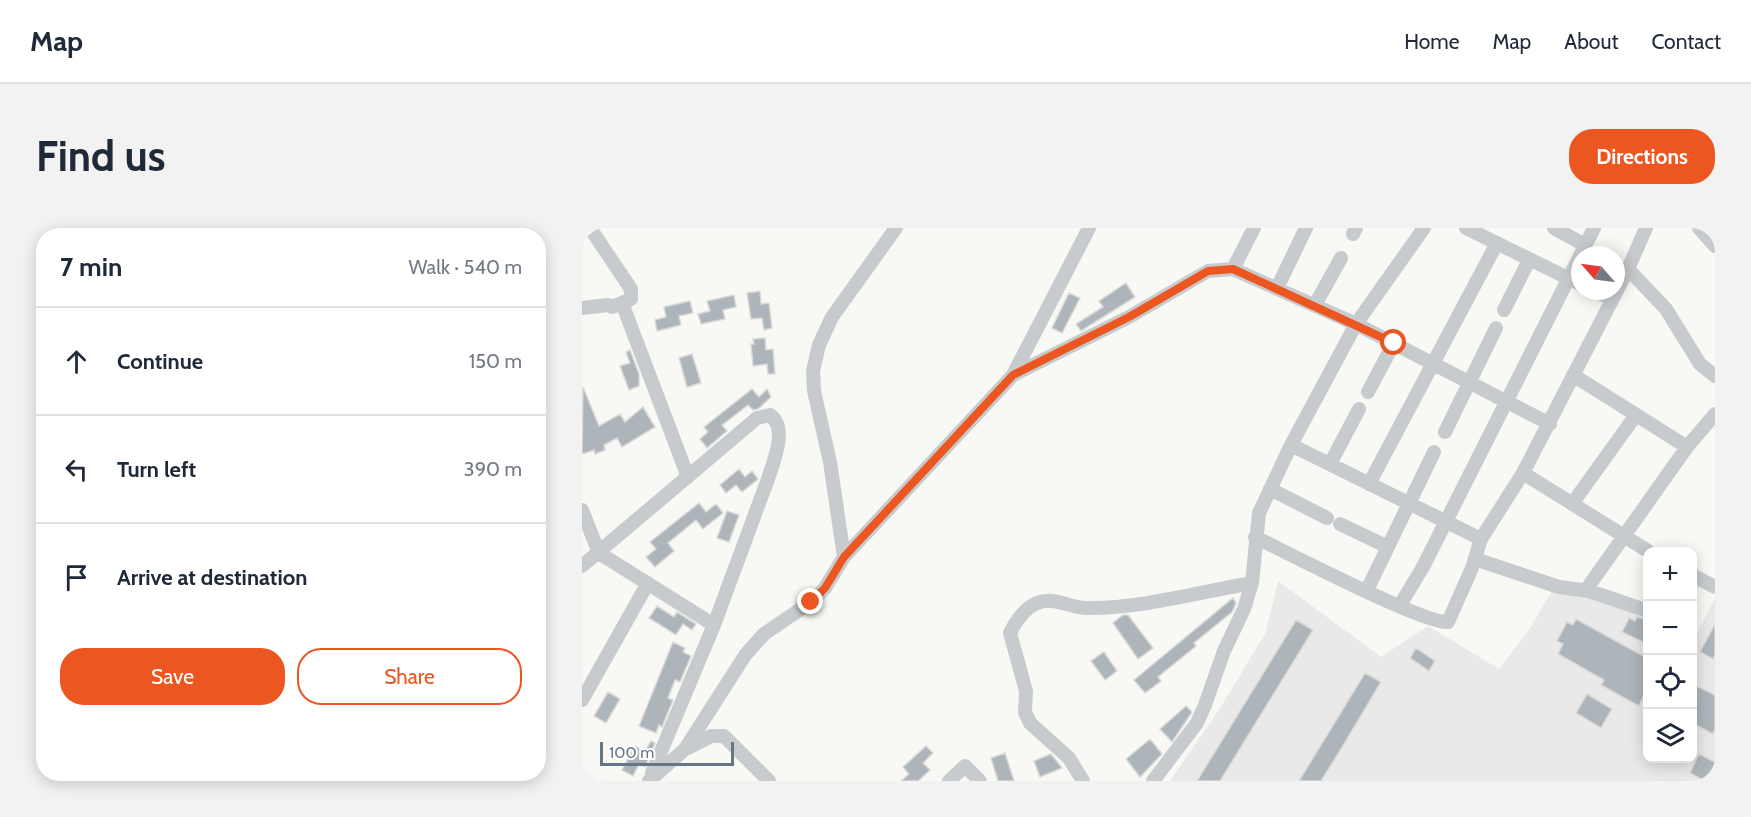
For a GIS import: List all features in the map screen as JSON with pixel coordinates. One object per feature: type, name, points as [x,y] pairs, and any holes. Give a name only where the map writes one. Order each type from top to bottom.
[{"type":"street","points":[[582,308],[608,305],[612,307],[631,299],[631,289],[590,228]]},
{"type":"street","points":[[844,557],[830,462],[814,391],[815,359],[832,317],[896,228]]},
{"type":"street","points":[[685,749],[746,654],[764,634],[811,602],[825,588],[844,557],[1013,375],[1089,228]]},
{"type":"street","points":[[1233,269],[1254,228]]},
{"type":"street","points":[[1277,288],[1306,228]]},
{"type":"street","points":[[1153,781],[1197,723],[1224,651],[1244,609],[1251,583],[1259,513],[1291,445],[1356,324],[1424,228]]},
{"type":"street","points":[[1467,228],[1571,280]]},
{"type":"street","points":[[1554,228],[1585,245],[1594,228]]},
{"type":"street","points":[[1625,274],[1646,228]]},
{"type":"street","points":[[1699,228],[1715,246]]},
{"type":"street","points":[[1369,484],[1497,243]]},
{"type":"street","points":[[1315,305],[1341,258]]},
{"type":"street","points":[[1504,310],[1529,260]]},
{"type":"street","points":[[1628,268],[1666,309],[1700,364],[1715,376]]},
{"type":"street","points":[[1013,375],[1129,317],[1208,271],[1233,269],[1356,324],[1550,424]]},
{"type":"street","points":[[1400,605],[1446,521],[1506,402],[1571,286]]},
{"type":"street","points":[[1255,537],[1400,605],[1440,622],[1448,622],[1475,559],[1481,539],[1523,473],[1550,424],[1611,300]]},
{"type":"street","points":[[622,303],[688,477]]},
{"type":"street","points":[[1445,432],[1496,328]]},
{"type":"street","points":[[1368,392],[1394,343]]},
{"type":"street","points":[[1573,375],[1688,447]]},
{"type":"street","points":[[1330,464],[1359,409]]},
{"type":"street","points":[[1589,591],[1588,587],[1688,447],[1715,414]]},
{"type":"street","points":[[582,566],[757,418],[770,415],[777,420],[780,428],[776,455],[768,479],[714,625],[649,781]]},
{"type":"street","points":[[1572,504],[1636,415]]},
{"type":"street","points":[[1291,445],[1481,539]]},
{"type":"street","points":[[1367,590],[1434,452]]},
{"type":"street","points":[[1523,473],[1643,549]]},
{"type":"street","points":[[1270,489],[1388,548]]},
{"type":"street","points":[[582,510],[599,553],[714,625]]},
{"type":"street","points":[[1475,559],[1559,586],[1589,591],[1643,611]]},
{"type":"street","points":[[1697,578],[1715,587]]},
{"type":"street","points":[[582,700],[648,583]]},
{"type":"street","points":[[1083,781],[1069,758],[1030,723],[1025,712],[1026,691],[1010,633],[1019,618],[1030,607],[1051,600],[1082,608],[1125,606],[1251,583]]},
{"type":"street","points":[[649,781],[685,749],[711,736],[724,736],[769,781]]},
{"type":"street","points":[[949,781],[965,766],[980,781]]},
{"type":"shaded area","points":[[1278,581],[1381,657],[1428,626],[1499,669],[1528,631],[1554,588],[1643,613],[1643,763],[1697,763],[1697,633],[1715,598],[1715,781],[1170,781],[1219,710],[1266,632]]},
{"type":"building","points":[[1126,283],[1135,297],[1081,331],[1076,324],[1103,307],[1099,301]]},
{"type":"building","points":[[760,291],[761,304],[769,303],[772,328],[764,330],[762,318],[751,319],[747,293]]},
{"type":"building","points":[[1069,293],[1080,298],[1062,333],[1052,328]]},
{"type":"building","points":[[734,295],[736,307],[723,310],[725,319],[701,324],[698,314],[710,311],[707,301]]},
{"type":"building","points":[[690,301],[693,313],[679,316],[681,325],[657,331],[655,320],[666,317],[664,307]]},
{"type":"building","points":[[765,338],[766,350],[773,349],[775,374],[768,374],[767,364],[753,366],[751,344],[754,344],[753,339]]},
{"type":"building","points":[[630,350],[639,374],[639,386],[629,390],[620,366],[630,363],[626,352]]},
{"type":"building","points":[[692,354],[701,383],[687,387],[679,358]]},
{"type":"building","points":[[583,387],[599,426],[620,414],[625,422],[643,407],[655,427],[622,447],[617,438],[604,445],[605,450],[595,454],[594,450],[582,454]]},
{"type":"building","points":[[752,389],[759,397],[767,389],[771,397],[758,409],[753,410],[748,405],[722,425],[727,431],[707,448],[700,439],[708,432],[704,427]]},
{"type":"building","points":[[739,469],[745,477],[752,471],[758,479],[742,492],[736,485],[726,493],[720,485]]},
{"type":"building","points":[[699,503],[706,512],[716,504],[723,513],[703,529],[696,520],[668,543],[674,551],[655,567],[646,557],[656,549],[650,542]]},
{"type":"building","points":[[727,511],[739,515],[729,542],[717,538]]},
{"type":"building","points":[[1233,598],[1236,603],[1232,612],[1194,643],[1196,646],[1158,677],[1161,681],[1145,693],[1134,680]]},
{"type":"building","points":[[657,606],[674,617],[677,612],[696,624],[692,630],[683,624],[676,635],[649,618]]},
{"type":"building","points":[[1123,615],[1128,615],[1153,648],[1138,659],[1113,623]]},
{"type":"building","points":[[1637,617],[1643,619],[1643,642],[1622,632],[1629,618],[1635,621]]},
{"type":"building","points":[[1576,619],[1643,656],[1643,697],[1639,706],[1601,685],[1604,680],[1558,654],[1563,644],[1557,641],[1567,622],[1573,625]]},
{"type":"building","points":[[1296,620],[1313,630],[1220,781],[1197,781]]},
{"type":"building","points":[[1715,624],[1715,655],[1713,659],[1700,652]]},
{"type":"building","points":[[673,642],[685,648],[683,652],[691,656],[680,682],[675,680],[668,698],[673,700],[662,727],[659,725],[656,733],[639,726]]},
{"type":"building","points":[[1416,648],[1435,661],[1429,671],[1410,658]]},
{"type":"building","points":[[1104,652],[1117,671],[1105,680],[1091,661]]},
{"type":"building","points":[[1365,673],[1381,682],[1344,744],[1321,781],[1299,781]]},
{"type":"building","points":[[1697,686],[1715,695],[1713,734],[1697,726]]},
{"type":"building","points":[[608,692],[620,699],[606,723],[594,716]]},
{"type":"building","points":[[1587,694],[1612,709],[1601,728],[1576,713]]},
{"type":"building","points":[[1186,706],[1192,712],[1172,742],[1160,729]]},
{"type":"building","points":[[1150,739],[1162,754],[1140,777],[1126,759]]},
{"type":"building","points":[[651,741],[655,743],[645,767],[639,764],[633,776],[622,770],[635,746],[645,751]]},
{"type":"building","points":[[926,746],[933,753],[923,763],[930,770],[918,781],[901,781],[909,774],[903,767]]},
{"type":"building","points":[[1005,753],[1014,781],[998,781],[991,758]]},
{"type":"building","points":[[1051,754],[1062,768],[1040,777],[1034,761]]},
{"type":"building","points":[[1699,754],[1715,762],[1715,781],[1705,781],[1690,773],[1695,763],[1697,763]]},
{"type":"route","points":[[811,602],[825,588],[844,557],[1013,375],[1129,317],[1208,271],[1215,268],[1233,269],[1394,343]]}]
